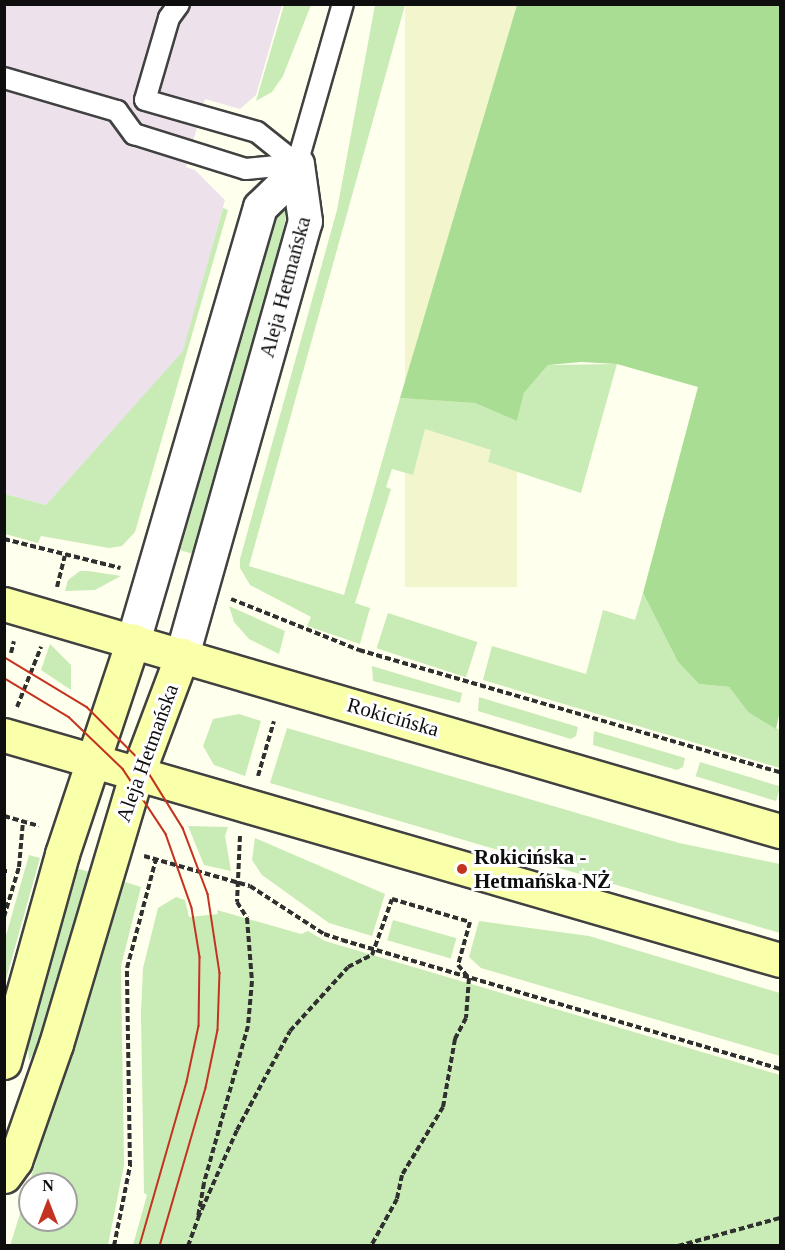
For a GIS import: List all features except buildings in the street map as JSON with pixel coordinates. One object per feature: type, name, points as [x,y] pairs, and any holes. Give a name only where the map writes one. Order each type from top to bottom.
[{"type":"main road","name":"Rokicińska","points":[[4,604],[780,831]]},
{"type":"main road","name":"Aleja Hetmańska","points":[[4,1062],[91,760],[133,641]]},
{"type":"main road","name":"Aleja Hetmańska","points":[[4,1176],[15,1161],[56,1044],[137,773],[182,655]]},
{"type":"main road","points":[[10,723],[91,760],[780,960]]},
{"type":"street","name":"Aleja Hetmańska","points":[[133,641],[260,207],[286,182],[297,164]]},
{"type":"street","name":"Aleja Hetmańska","points":[[182,655],[305,221],[297,164]]},
{"type":"lane","points":[[145,99],[169,18],[179,4]]},
{"type":"lane","points":[[297,164],[343,4]]},
{"type":"lane","points":[[4,78],[117,111],[134,134],[246,170],[297,164]]},
{"type":"lane","points":[[117,111],[145,99],[257,132],[297,164]]},
{"type":"path","points":[[4,539],[65,556],[132,570]]},
{"type":"path","points":[[56,591],[65,556]]},
{"type":"path","points":[[223,596],[359,650],[780,772]]},
{"type":"path","points":[[10,723],[42,642]]},
{"type":"path","points":[[256,783],[274,721]]},
{"type":"path","points":[[4,816],[43,827]]},
{"type":"path","points":[[4,917],[19,867],[23,821]]},
{"type":"path","points":[[198,1218],[204,1183],[248,1026],[252,981],[247,918],[237,902],[242,830]]},
{"type":"path","points":[[138,854],[239,883],[264,893],[324,934],[780,1069]]},
{"type":"path","points":[[114,1245],[130,1166],[127,968],[156,859]]},
{"type":"path","points":[[188,1245],[237,1130],[290,1031],[327,987],[374,950],[392,899],[470,922],[458,965],[469,978],[466,1018],[455,1039],[443,1107],[402,1175],[397,1199],[371,1245]]},
{"type":"path","points":[[678,1245],[780,1218]]},
{"type":"shaded area","points":[[4,5],[282,5],[256,95],[240,109],[205,99],[186,167],[195,170],[225,200],[184,351],[46,505],[5,494]]},
{"type":"green space","points":[[284,5],[311,5],[283,76],[272,92],[256,101]]},
{"type":"green space","points":[[375,5],[405,5],[249,566],[344,595],[400,398],[475,403],[517,421],[524,393],[548,365],[617,364],[581,493],[488,462],[491,450],[425,429],[413,475],[392,469],[386,487],[391,489],[355,603],[370,608],[360,644],[307,626],[311,617],[250,585],[240,568],[240,559],[337,210]]},
{"type":"green space","points":[[405,5],[517,5],[517,587],[405,587]]},
{"type":"green space","points":[[517,5],[780,5],[780,711],[776,729],[748,712],[729,687],[699,684],[678,662],[643,593],[698,387],[617,364],[581,362],[548,365],[524,393],[517,421],[475,403],[400,398]]},
{"type":"green space","points":[[291,193],[279,250],[193,554],[180,550],[277,212]]},
{"type":"green space","points":[[223,208],[228,210],[135,532],[122,546],[109,548],[41,536],[38,543],[5,534],[5,494],[46,505],[183,351]]},
{"type":"green space","points":[[80,571],[121,576],[95,590],[65,591],[68,580]]},
{"type":"green space","points":[[643,593],[678,662],[699,684],[729,687],[748,712],[780,730],[780,768],[483,680],[492,646],[586,674],[603,610],[635,620]]},
{"type":"green space","points":[[229,606],[285,631],[279,654],[249,639],[234,622]]},
{"type":"green space","points":[[388,613],[477,642],[466,677],[377,648]]},
{"type":"green space","points":[[50,644],[71,665],[71,690],[41,670]]},
{"type":"green space","points":[[372,666],[462,693],[460,703],[373,681]]},
{"type":"green space","points":[[479,697],[578,727],[576,736],[571,739],[478,711]]},
{"type":"green space","points":[[239,714],[261,721],[245,776],[214,765],[203,746],[213,719]]},
{"type":"green space","points":[[287,728],[679,843],[780,864],[780,933],[270,783]]},
{"type":"green space","points":[[594,731],[685,758],[683,767],[677,770],[593,745]]},
{"type":"green space","points":[[700,762],[780,786],[776,801],[696,776]]},
{"type":"green space","points":[[188,826],[228,827],[225,836],[231,871],[204,865]]},
{"type":"green space","points":[[255,838],[385,894],[372,936],[329,923],[262,875],[252,860]]},
{"type":"green space","points":[[29,855],[40,858],[5,983],[5,939]]},
{"type":"green space","points":[[76,868],[89,872],[41,1040],[29,1061],[27,1036]]},
{"type":"green space","points":[[122,881],[141,887],[121,966],[124,1165],[108,1245],[10,1246],[18,1220],[18,1232],[78,1232],[78,1172],[33,1172]]},
{"type":"green space","points":[[176,897],[185,900],[189,917],[218,914],[217,910],[301,934],[308,931],[325,941],[780,1075],[780,1245],[133,1245],[147,1195],[144,1193],[141,1014],[143,968],[158,908]]},
{"type":"green space","points":[[393,920],[456,938],[451,958],[387,940]]},
{"type":"green space","points":[[479,921],[589,936],[780,993],[780,1056],[481,968],[469,957]]},
{"type":"tram line","points":[[4,657],[87,707],[142,762],[183,828],[208,894],[220,973],[218,1030],[206,1088],[160,1246]]},
{"type":"tram line","points":[[4,678],[69,717],[123,769],[166,834],[192,908],[200,957],[199,1026],[187,1082],[140,1246]]},
{"type":"place","name":"Rokicińska - Hetmańska NŻ","points":[[462,869]]}]
